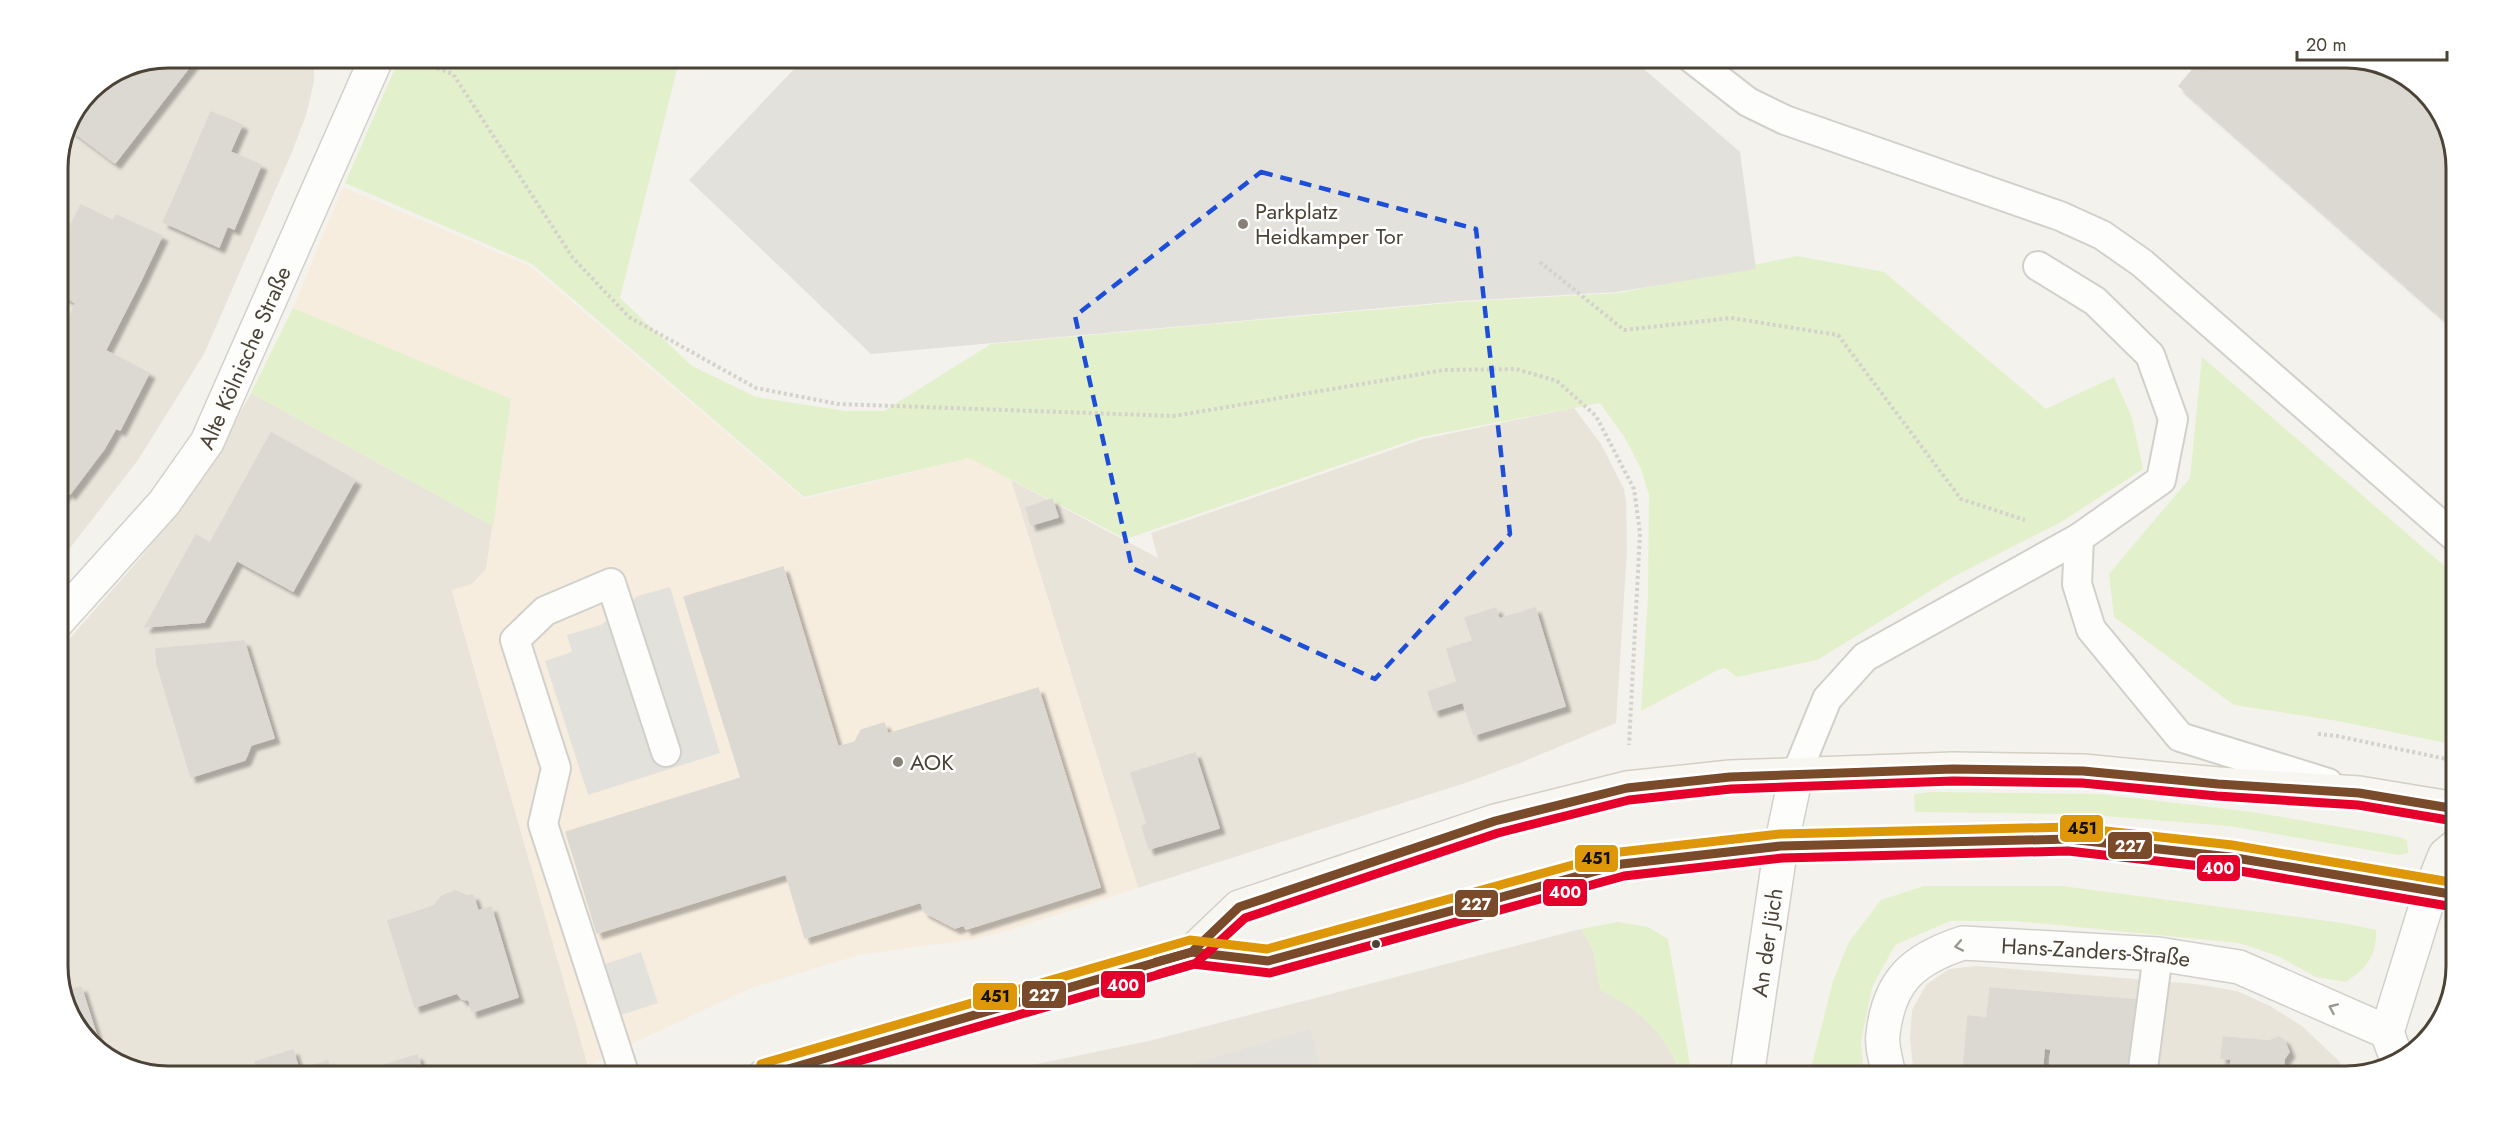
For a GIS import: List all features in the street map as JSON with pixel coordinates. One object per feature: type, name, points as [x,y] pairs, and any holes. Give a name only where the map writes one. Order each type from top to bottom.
[{"type":"main road","points":[[1192,952],[1239,907],[1495,821],[1627,788],[1730,777],[1953,769],[2083,771],[2218,784],[2359,793],[2446,808]]},
{"type":"main road","points":[[799,1066],[1192,952],[1268,961],[1622,864],[1781,846],[2069,839],[2230,857],[2444,892],[2446,854]]},
{"type":"street","name":"Alte Kölnische Straße","points":[[68,610],[164,503],[207,442],[372,68]]},
{"type":"street","name":"An der Jüch","points":[[1748,1066],[1781,846],[1796,775]]},
{"type":"street","name":"Hans-Zanders-Straße","points":[[1887,1066],[1882,1036],[1892,999],[1907,971],[1932,953],[1963,943],[2158,954],[2239,968],[2392,1046],[2444,892]]},
{"type":"lane","points":[[1704,68],[1748,102],[1785,120],[2060,216],[2102,235],[2142,263],[2445,529]]},
{"type":"lane","points":[[1796,775],[1827,699],[1865,657],[2079,538],[2161,480],[2173,419],[2150,355],[2095,301],[2038,266]]},
{"type":"lane","points":[[2079,538],[2077,584],[2091,629],[2180,737],[2359,793]]},
{"type":"lane","points":[[622,1066],[543,824],[556,768],[515,640],[545,611],[611,583],[666,752]]},
{"type":"lane","points":[[2143,1066],[2158,954]]},
{"type":"path","points":[[436,68],[453,74],[573,258],[629,317],[756,388],[838,404],[1174,416],[1444,370],[1516,369],[1557,381],[1596,416],[1635,489],[1640,533],[1627,788]]},
{"type":"path","points":[[1540,262],[1624,330],[1731,318],[1838,335],[1961,499],[2079,538]]},
{"type":"highlighted area","points":[[1261,172],[1476,229],[1510,534],[1375,679],[1132,568],[1075,316]]},
{"type":"shaded area","points":[[154,68],[314,68],[314,82],[306,115],[292,152],[204,354],[138,460],[68,551],[68,161],[71,141],[78,123],[101,92],[117,81]]},
{"type":"shaded area","name":"Parkplatz Heidkamper Tor","points":[[795,68],[1643,68],[1740,152],[1756,269],[1617,292],[1460,301],[871,354],[689,180]]},
{"type":"shaded area","points":[[343,187],[530,266],[804,499],[969,458],[1011,480],[1138,888],[1004,932],[975,939],[859,955],[751,988],[588,1066],[452,590],[472,584],[486,569],[511,399],[293,308]]},
{"type":"shaded area","points":[[251,393],[493,526],[486,570],[472,584],[452,591],[588,1066],[167,1066],[148,1064],[129,1058],[107,1045],[88,1026],[78,1010],[69,985],[68,972],[68,640],[142,556],[188,496],[224,442]]},
{"type":"shaded area","points":[[1574,408],[1601,444],[1624,489],[1626,501],[1627,550],[1616,723],[1465,783],[1138,888],[1011,480],[1158,558],[1151,533],[1423,439]]},
{"type":"shaded area","points":[[670,587],[720,753],[588,795],[545,661],[572,652],[567,635],[601,625],[638,596]]},
{"type":"shaded area","points":[[1581,929],[1592,948],[1601,990],[1633,1008],[1650,1023],[1664,1040],[1678,1066],[1027,1066],[1149,1041]]},
{"type":"shaded area","points":[[641,952],[658,1003],[618,1016],[602,965]]},
{"type":"shaded area","points":[[1977,966],[2195,984],[2237,991],[2270,1006],[2302,1026],[2342,1066],[1913,1066],[1910,1039],[1912,1010],[1926,985],[1949,969]]},
{"type":"shaded area","points":[[1310,1029],[1319,1063],[1309,1066],[1186,1066]]},
{"type":"green space","points":[[395,68],[677,68],[620,298],[692,366],[756,397],[845,411],[884,411],[991,344],[1460,302],[1619,293],[1797,256],[1884,272],[2046,409],[2114,377],[2132,418],[2143,469],[2061,522],[1953,577],[1817,660],[1737,677],[1725,668],[1718,670],[1641,711],[1648,596],[1649,495],[1641,469],[1625,438],[1600,403],[1421,437],[1126,539],[969,458],[804,497],[532,264],[345,183]]},
{"type":"green space","points":[[293,308],[511,399],[493,526],[251,393]]},
{"type":"green space","points":[[2202,357],[2446,567],[2446,743],[2338,721],[2234,705],[2114,617],[2109,574],[2190,478]]},
{"type":"green space","points":[[1931,792],[2099,794],[2252,812],[2399,837],[2407,840],[2408,853],[2399,855],[2229,826],[2080,814],[1915,812],[1914,794]]},
{"type":"green space","points":[[1924,886],[2062,886],[2343,923],[2376,930],[2376,939],[2375,947],[2365,966],[2346,982],[2316,977],[2278,956],[2239,943],[2016,921],[1950,921],[1895,945],[1872,987],[1861,1042],[1863,1066],[1812,1066],[1833,981],[1849,942],[1881,900]]},
{"type":"green space","points":[[1618,922],[1648,927],[1668,939],[1690,1066],[1678,1066],[1650,1025],[1627,1006],[1600,990],[1592,948],[1581,929]]},
{"type":"building","points":[[154,68],[188,68],[115,163],[74,132],[88,107],[101,92],[135,73]]},
{"type":"building","points":[[2194,68],[2206,68],[2201,74]]},
{"type":"building","points":[[2194,68],[2201,74],[2206,68],[2365,69],[2396,81],[2421,101],[2435,123],[2444,148],[2445,320],[2179,86]]},
{"type":"building","points":[[211,112],[242,125],[230,152],[261,165],[234,229],[172,203]]},
{"type":"building","points":[[172,203],[227,227],[219,247],[163,222]]},
{"type":"building","points":[[81,205],[113,221],[116,215],[162,236],[141,280],[81,249],[68,266],[68,230]]},
{"type":"building","points":[[81,249],[141,280],[105,351],[68,332],[68,319],[76,303],[68,298],[68,266]]},
{"type":"building","points":[[69,332],[149,373],[120,430],[68,404]]},
{"type":"building","points":[[68,404],[116,428],[104,449],[68,431]]},
{"type":"building","points":[[68,431],[104,449],[70,494],[68,492]]},
{"type":"building","points":[[271,433],[355,480],[293,591],[209,545]]},
{"type":"building","points":[[1052,499],[1058,517],[1031,525],[1026,508]]},
{"type":"building","points":[[196,535],[237,560],[204,622],[145,627]]},
{"type":"building","name":"AOK","points":[[783,567],[838,747],[855,742],[861,730],[884,723],[888,734],[1038,688],[1100,887],[966,929],[964,925],[955,928],[924,912],[921,902],[805,938],[786,874],[597,933],[566,832],[741,778],[684,597]]},
{"type":"building","points":[[1496,608],[1499,619],[1535,608],[1565,706],[1474,735],[1463,702],[1434,711],[1428,692],[1457,682],[1447,649],[1473,641],[1465,618]]},
{"type":"building","points":[[244,641],[274,738],[251,745],[245,760],[191,777],[157,664],[156,649]]},
{"type":"building","points":[[1195,753],[1219,828],[1149,849],[1142,826],[1147,824],[1131,773]]},
{"type":"building","points":[[455,891],[467,896],[473,895],[478,911],[491,907],[518,997],[472,1012],[469,1000],[462,999],[457,993],[415,1007],[388,921],[434,906],[442,896]]},
{"type":"building","points":[[81,987],[96,1034],[78,1010],[71,990]]},
{"type":"building","points":[[1990,988],[2137,1000],[2131,1066],[2050,1066],[2051,1049],[2044,1048],[2043,1066],[1964,1066],[1968,1016],[1987,1018]]},
{"type":"building","points":[[2223,1037],[2269,1041],[2279,1037],[2284,1040],[2289,1052],[2284,1059],[2284,1066],[2231,1066],[2231,1059],[2221,1058]]},
{"type":"building","points":[[293,1050],[298,1066],[256,1066],[255,1062]]},
{"type":"building","points":[[417,1055],[421,1066],[381,1066]]},
{"type":"building","points":[[328,1061],[329,1066],[312,1066]]},
{"type":"transit line","name":"227","points":[[799,1066],[1192,952],[1239,907],[1495,821],[1627,788],[1730,777],[1953,769],[2083,771],[2218,784],[2359,793],[2446,807]]},
{"type":"transit line","name":"400","points":[[842,1066],[1195,964],[1245,918],[1498,833],[1629,800],[1731,789],[1953,781],[2082,783],[2217,796],[2358,805],[2446,820]]},
{"type":"transit line","name":"451","points":[[761,1064],[1190,940],[1267,949],[1620,852],[1780,834],[2070,827],[2232,845],[2446,881]]},
{"type":"transit line","name":"227","points":[[1156,962],[1192,952],[1268,961],[1622,864],[1781,846],[2069,839],[2230,857],[2446,893]]},
{"type":"transit line","name":"400","points":[[1159,974],[1193,964],[1270,973],[1624,876],[1782,858],[2068,851],[2228,869],[2446,906]]},
{"type":"place","name":"Parkplatz Heidkamper Tor","points":[[1243,224]]},
{"type":"place","name":"AOK","points":[[898,762]]}]
